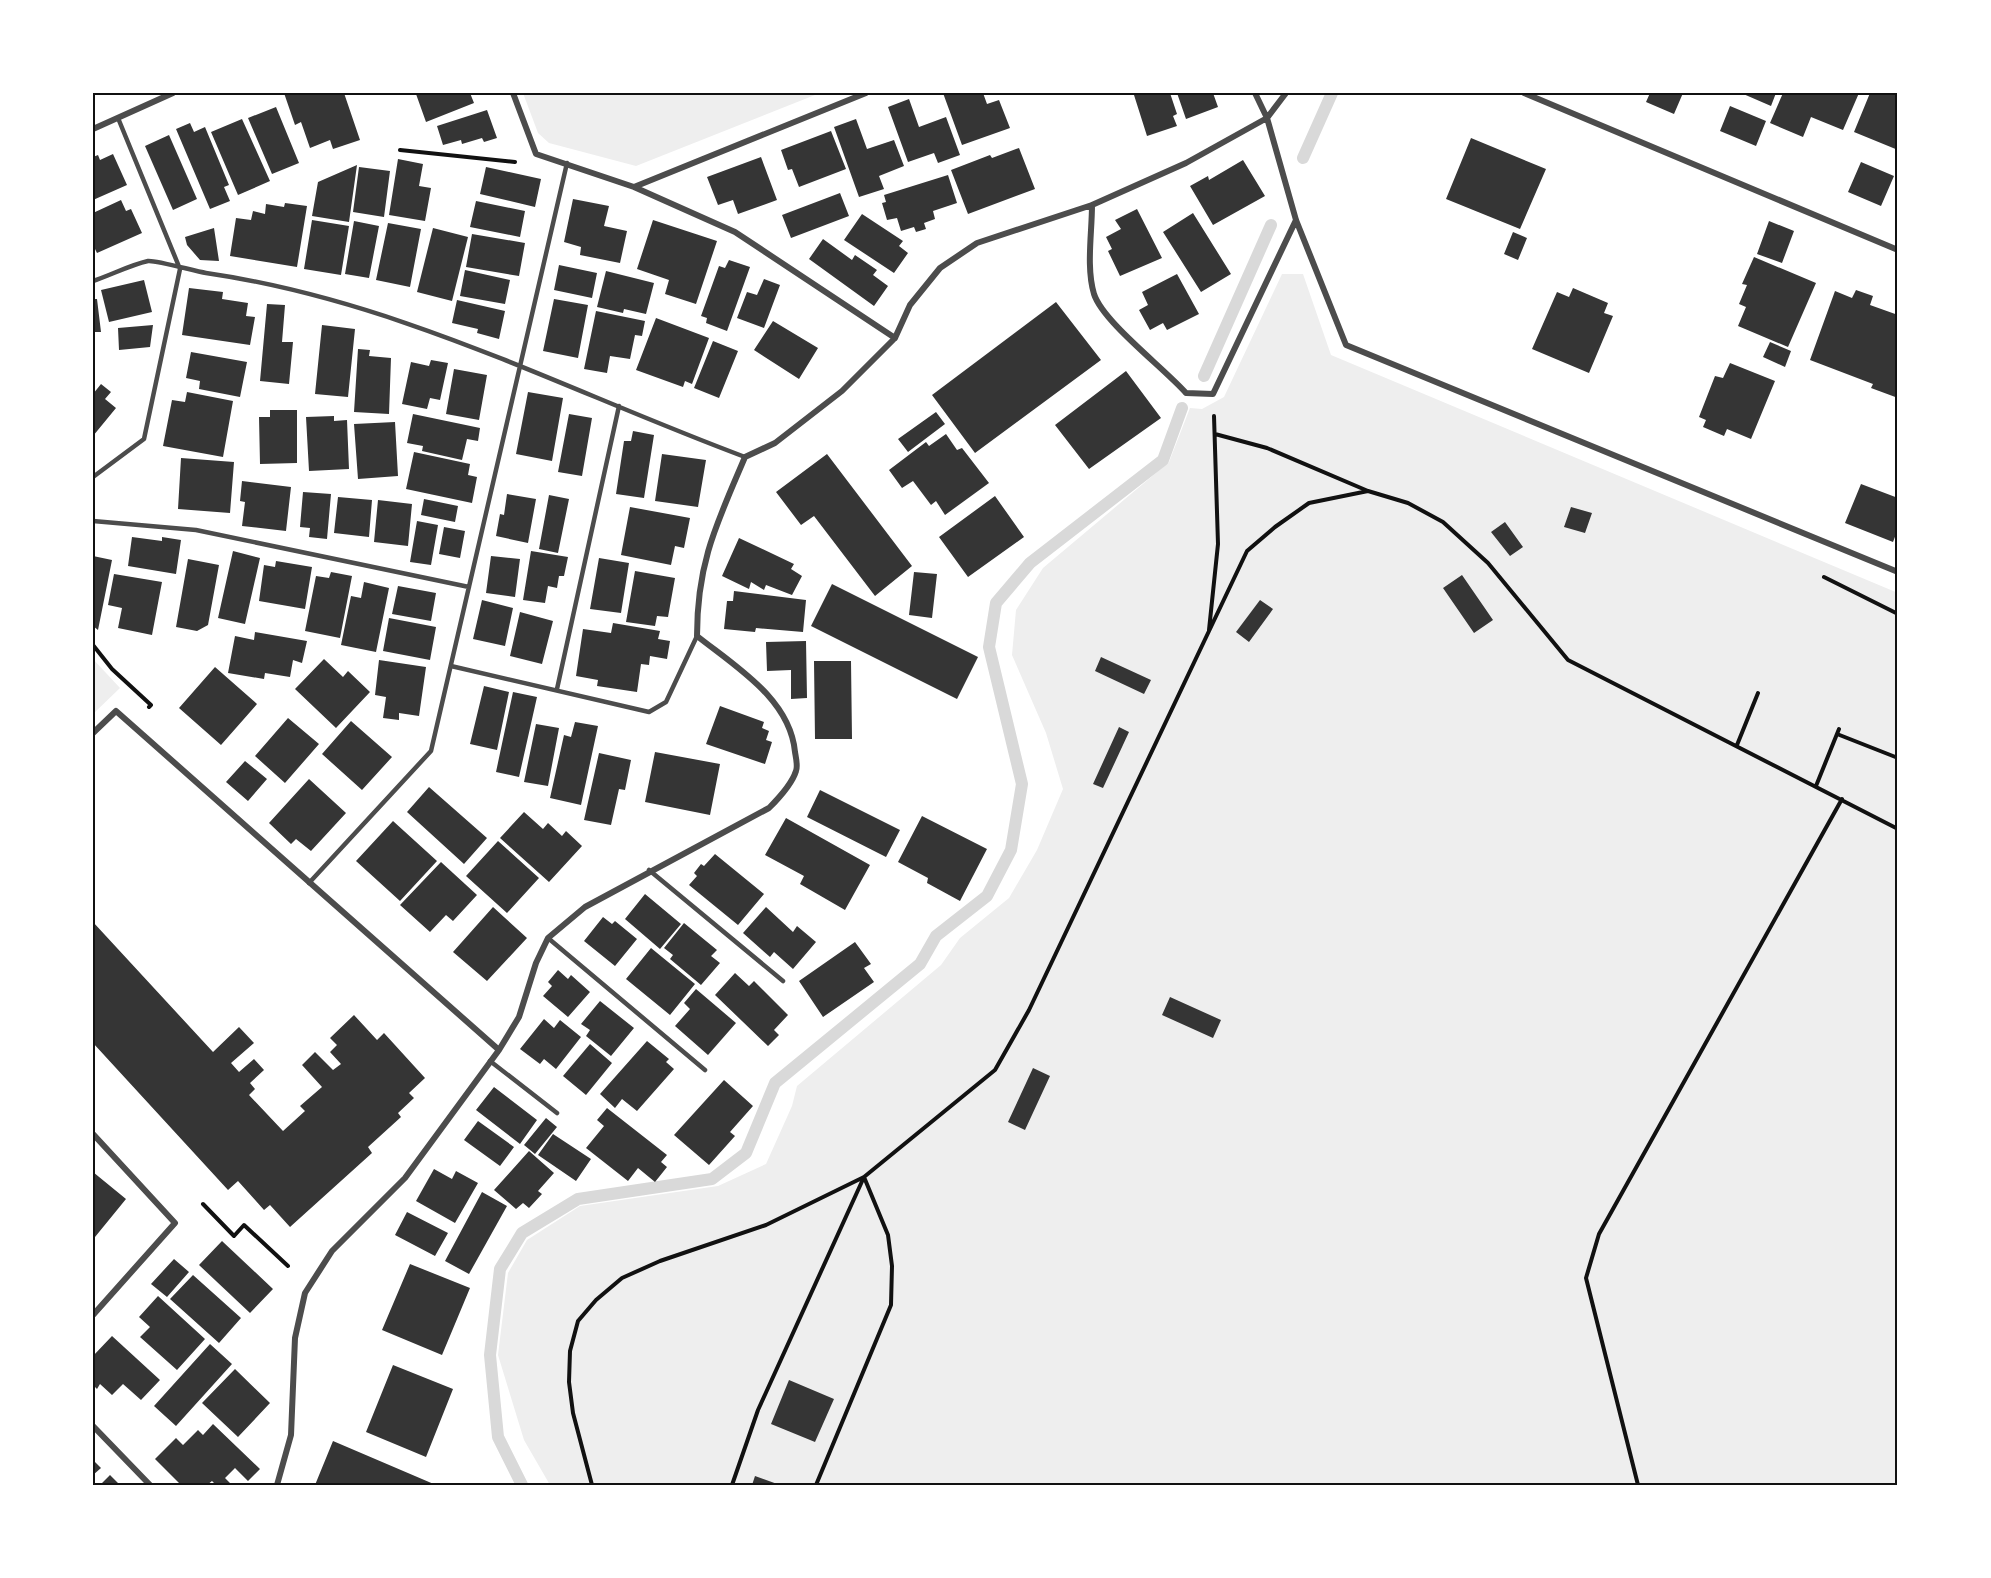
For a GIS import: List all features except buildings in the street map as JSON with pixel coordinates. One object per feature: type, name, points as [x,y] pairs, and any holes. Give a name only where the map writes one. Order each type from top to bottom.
[{"type":"street","points":[[93,129],[173,93]]},
{"type":"street","points":[[513,93],[536,154],[634,188],[735,232],[895,338]]},
{"type":"street","points":[[634,188],[866,93]]},
{"type":"street","points":[[1255,93],[1267,118],[1296,220],[1346,345],[1898,572]]},
{"type":"street","points":[[277,1485],[291,1435],[295,1338],[305,1293],[332,1251],[405,1178],[499,1050],[519,1017],[536,963],[548,938],[585,907],[649,870],[769,808],[781,796],[797,770],[793,734],[780,709],[758,684],[697,636],[697,597],[707,546],[745,457],[776,443],[842,391],[895,338],[910,305],[940,268],[968,249],[977,243],[1092,206],[1186,162],[1267,118],[1286,93]]},
{"type":"street","points":[[1524,93],[1898,250]]},
{"type":"street","points":[[1092,206],[1092,274],[1095,296],[1128,336],[1186,393],[1213,394],[1296,220]]},
{"type":"street","points":[[93,733],[116,711],[499,1050]]},
{"type":"street","points":[[93,1134],[175,1223],[93,1315]]},
{"type":"street","points":[[93,1426],[150,1485]]},
{"type":"lane","points":[[93,477],[144,439],[180,269],[118,118]]},
{"type":"lane","points":[[309,883],[431,751],[567,163]]},
{"type":"lane","points":[[93,281],[151,260],[180,269],[260,280],[405,320],[520,364],[745,457]]},
{"type":"lane","points":[[557,689],[619,406]]},
{"type":"lane","points":[[93,521],[196,530],[469,587]]},
{"type":"lane","points":[[451,666],[649,712],[666,702],[697,636]]},
{"type":"lane","points":[[649,870],[783,981]]},
{"type":"lane","points":[[548,938],[705,1070]]},
{"type":"lane","points":[[490,1061],[557,1113]]},
{"type":"path","points":[[400,150],[523,162],[531,160],[536,154]]},
{"type":"path","points":[[1208,633],[1218,544],[1213,394]]},
{"type":"path","points":[[1215,434],[1267,448],[1368,491],[1408,502],[1443,522],[1488,563],[1568,660],[1898,829]]},
{"type":"path","points":[[592,1485],[573,1413],[569,1382],[570,1351],[578,1321],[596,1300],[622,1278],[650,1265],[766,1225],[864,1177],[995,1070],[1035,999],[1247,551],[1309,503],[1368,491]]},
{"type":"path","points":[[1824,577],[1898,614]]},
{"type":"path","points":[[93,645],[112,669],[138,694]]},
{"type":"path","points":[[1737,745],[1758,693]]},
{"type":"path","points":[[1816,786],[1839,729]]},
{"type":"path","points":[[1837,734],[1898,758]]},
{"type":"path","points":[[1638,1485],[1586,1278],[1599,1234],[1842,799]]},
{"type":"path","points":[[732,1485],[758,1410],[864,1177]]},
{"type":"path","points":[[816,1485],[891,1305],[892,1266],[888,1235],[864,1177]]},
{"type":"path","points":[[203,1204],[234,1236],[244,1226],[288,1266]]},
{"type":"shaded area","points":[[523,93],[820,93],[636,166],[549,143],[538,133]]},
{"type":"shaded area","points":[[1282,274],[1303,274],[1331,355],[1898,593],[1898,1485],[550,1485],[524,1440],[498,1355],[508,1273],[527,1240],[580,1206],[718,1186],[766,1164],[792,1106],[797,1086],[941,965],[960,938],[1009,898],[1037,850],[1063,789],[1046,733],[1012,655],[1016,610],[1043,568],[1169,462],[1190,408],[1202,409],[1224,397]]},
{"type":"shaded area","points":[[93,659],[120,688],[93,714]]},
{"type":"waterway","points":[[1303,158],[1332,93]]},
{"type":"waterway","points":[[1204,376],[1271,225]]},
{"type":"waterway","points":[[522,1485],[498,1437],[490,1355],[500,1269],[522,1233],[578,1199],[712,1179],[746,1153],[775,1083],[920,964],[936,936],[987,896],[1011,850],[1022,784],[989,647],[996,603],[1030,563],[1163,460],[1182,408]]}]
